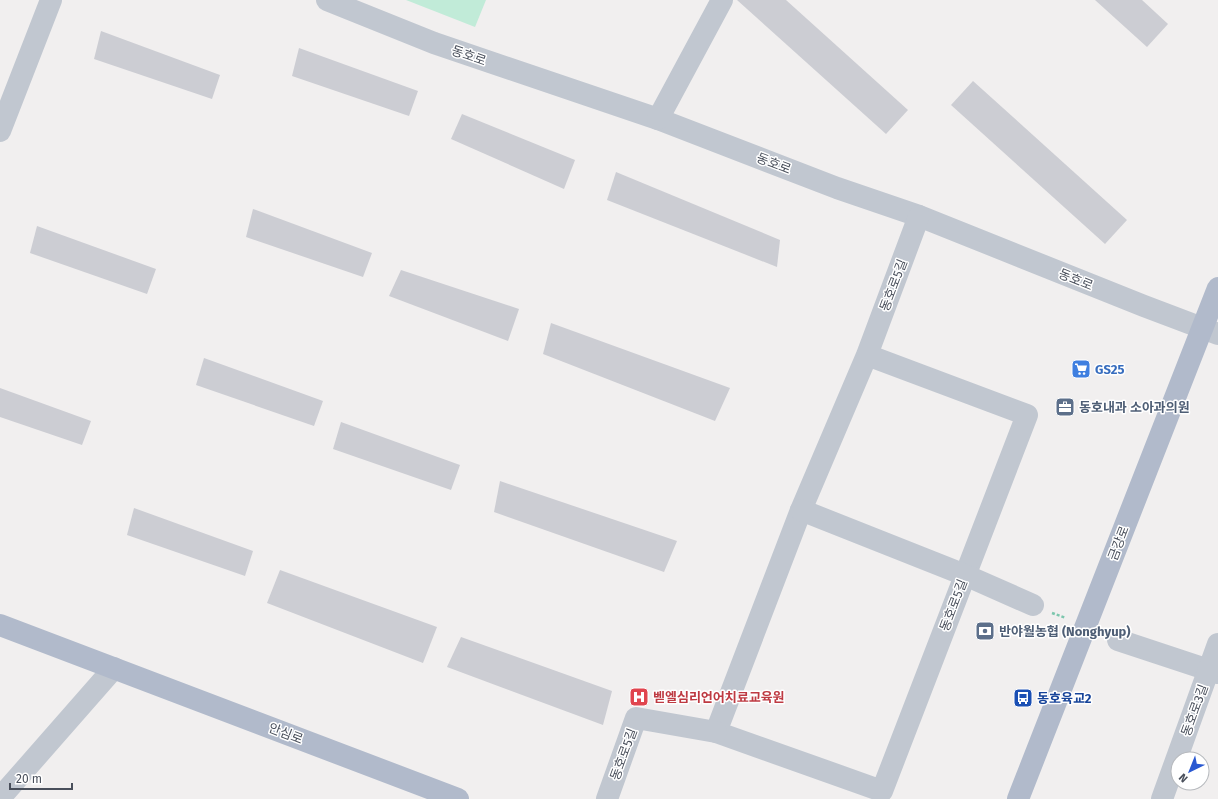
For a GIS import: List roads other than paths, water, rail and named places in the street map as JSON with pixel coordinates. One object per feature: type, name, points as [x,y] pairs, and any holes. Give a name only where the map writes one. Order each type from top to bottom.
[{"type":"main road","name":"금강로","points":[[1018,799],[1210,331],[1218,288]]},
{"type":"main road","name":"안심로","points":[[0,625],[458,799]]},
{"type":"street","points":[[0,131],[51,0]]},
{"type":"street","name":"동호로","points":[[327,0],[434,43],[658,119],[837,188],[919,216],[1210,331]]},
{"type":"street","points":[[658,119],[722,0]]},
{"type":"street","name":"동호로5길","points":[[716,732],[801,510],[867,355],[919,216]]},
{"type":"street","name":"동호로5길","points":[[607,799],[636,718],[716,732],[882,791],[1027,414],[867,355]]},
{"type":"street","points":[[801,510],[965,575],[1033,604]]},
{"type":"street","points":[[1118,640],[1213,671]]},
{"type":"street","name":"동호로3길","points":[[1162,799],[1213,671],[1218,644]]},
{"type":"street","points":[[0,798],[114,668]]},
{"type":"place","name":"GS25","points":[[1081,369]]},
{"type":"place","name":"동호내과 소아과의원","points":[[1065,407]]},
{"type":"place","name":"반야월농협 (Nonghyup)","points":[[985,631]]},
{"type":"place","name":"벧엘심리언어치료교육원","points":[[639,697]]},
{"type":"place","name":"동호육교2","points":[[1023,698]]}]
